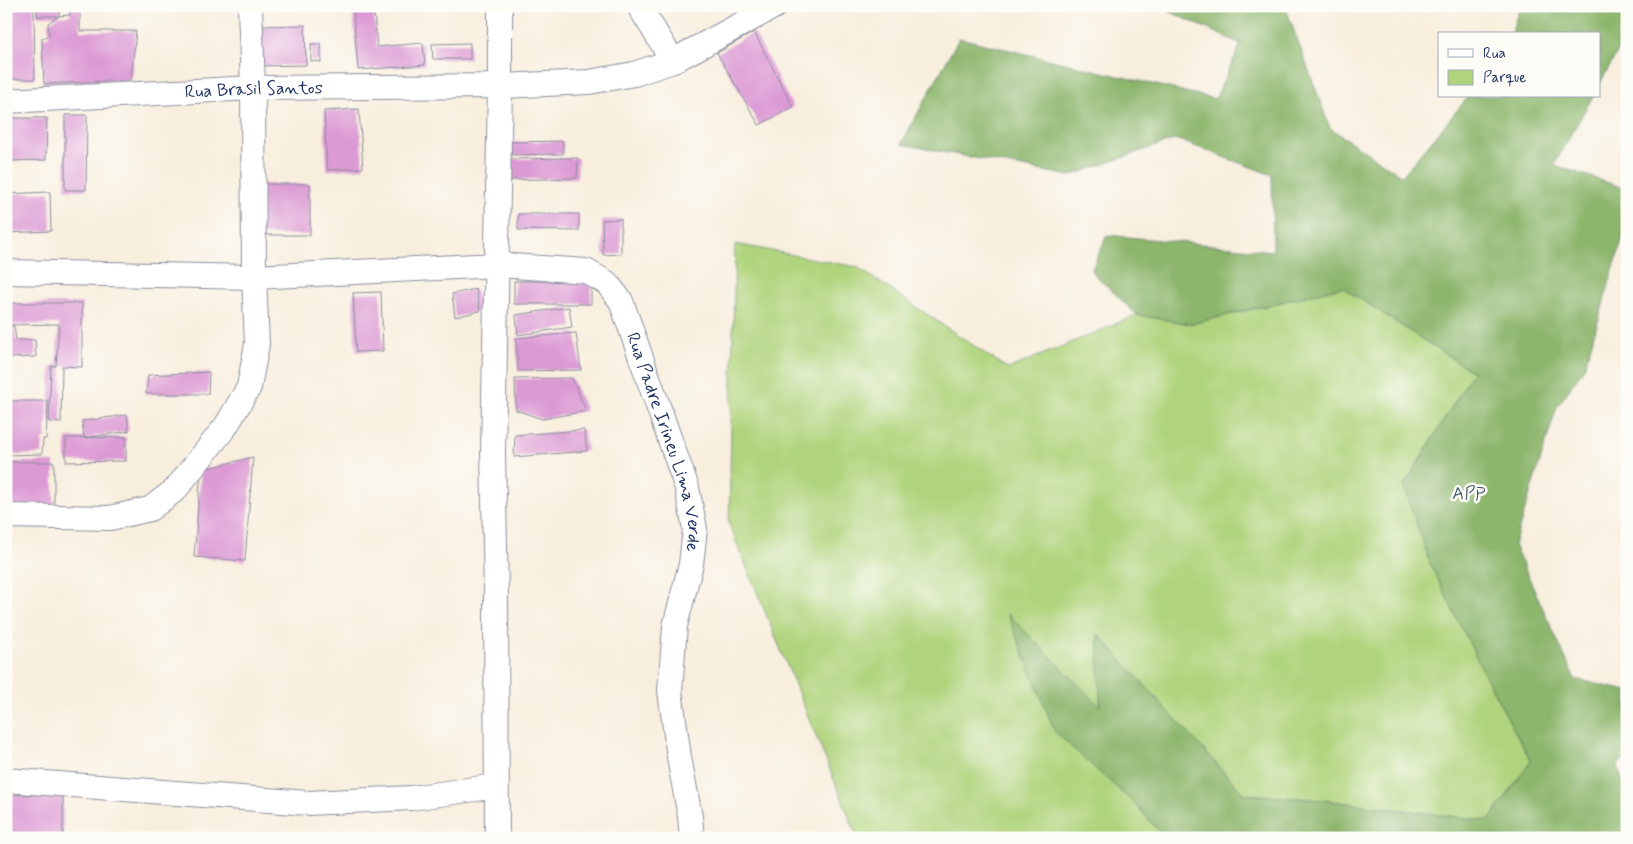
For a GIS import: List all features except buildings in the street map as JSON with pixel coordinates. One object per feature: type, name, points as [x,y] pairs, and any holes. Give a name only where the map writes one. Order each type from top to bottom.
[{"type":"street","points":[[6,516],[110,518],[150,509],[175,490],[226,426],[250,387],[257,344],[254,277],[253,88],[250,6]]},
{"type":"street","points":[[497,838],[496,592],[493,453],[500,6]]},
{"type":"street","points":[[639,6],[673,61]]},
{"type":"street","name":"Rua Brasil Santos","points":[[6,101],[253,88],[500,86],[589,82],[634,74],[673,61],[775,6]]},
{"type":"street","name":"Rua Padre Irineu Lima Verde","points":[[6,272],[254,277],[497,264],[586,271],[607,282],[620,301],[687,488],[695,529],[691,564],[675,626],[670,691],[692,838]]},
{"type":"street","points":[[6,780],[308,803],[411,798],[496,786]]},
{"type":"green space","name":"APP","points":[[1157,6],[1285,6],[1330,128],[1402,176],[1467,98],[1592,98],[1554,165],[1627,189],[1627,224],[1584,368],[1557,407],[1514,545],[1575,679],[1627,691],[1627,759],[1617,764],[1627,794],[1627,838],[1165,838],[1137,806],[1055,732],[1007,613],[1100,706],[1098,634],[1244,794],[1323,800],[1489,821],[1531,761],[1490,685],[1430,564],[1404,486],[1473,372],[1342,287],[1191,324],[1137,315],[1091,271],[1107,235],[1273,251],[1272,175],[1176,139],[1070,176],[901,144],[959,38],[1215,99],[1241,44]]},
{"type":"green space","points":[[1520,6],[1627,6],[1627,36],[1600,83],[1600,32],[1512,32]]},
{"type":"green space","points":[[735,244],[857,267],[1008,369],[1137,315],[1191,324],[1342,287],[1473,372],[1404,486],[1490,685],[1531,761],[1489,821],[1323,800],[1244,794],[1098,635],[1101,707],[1137,806],[1165,838],[858,838],[729,524]]}]
